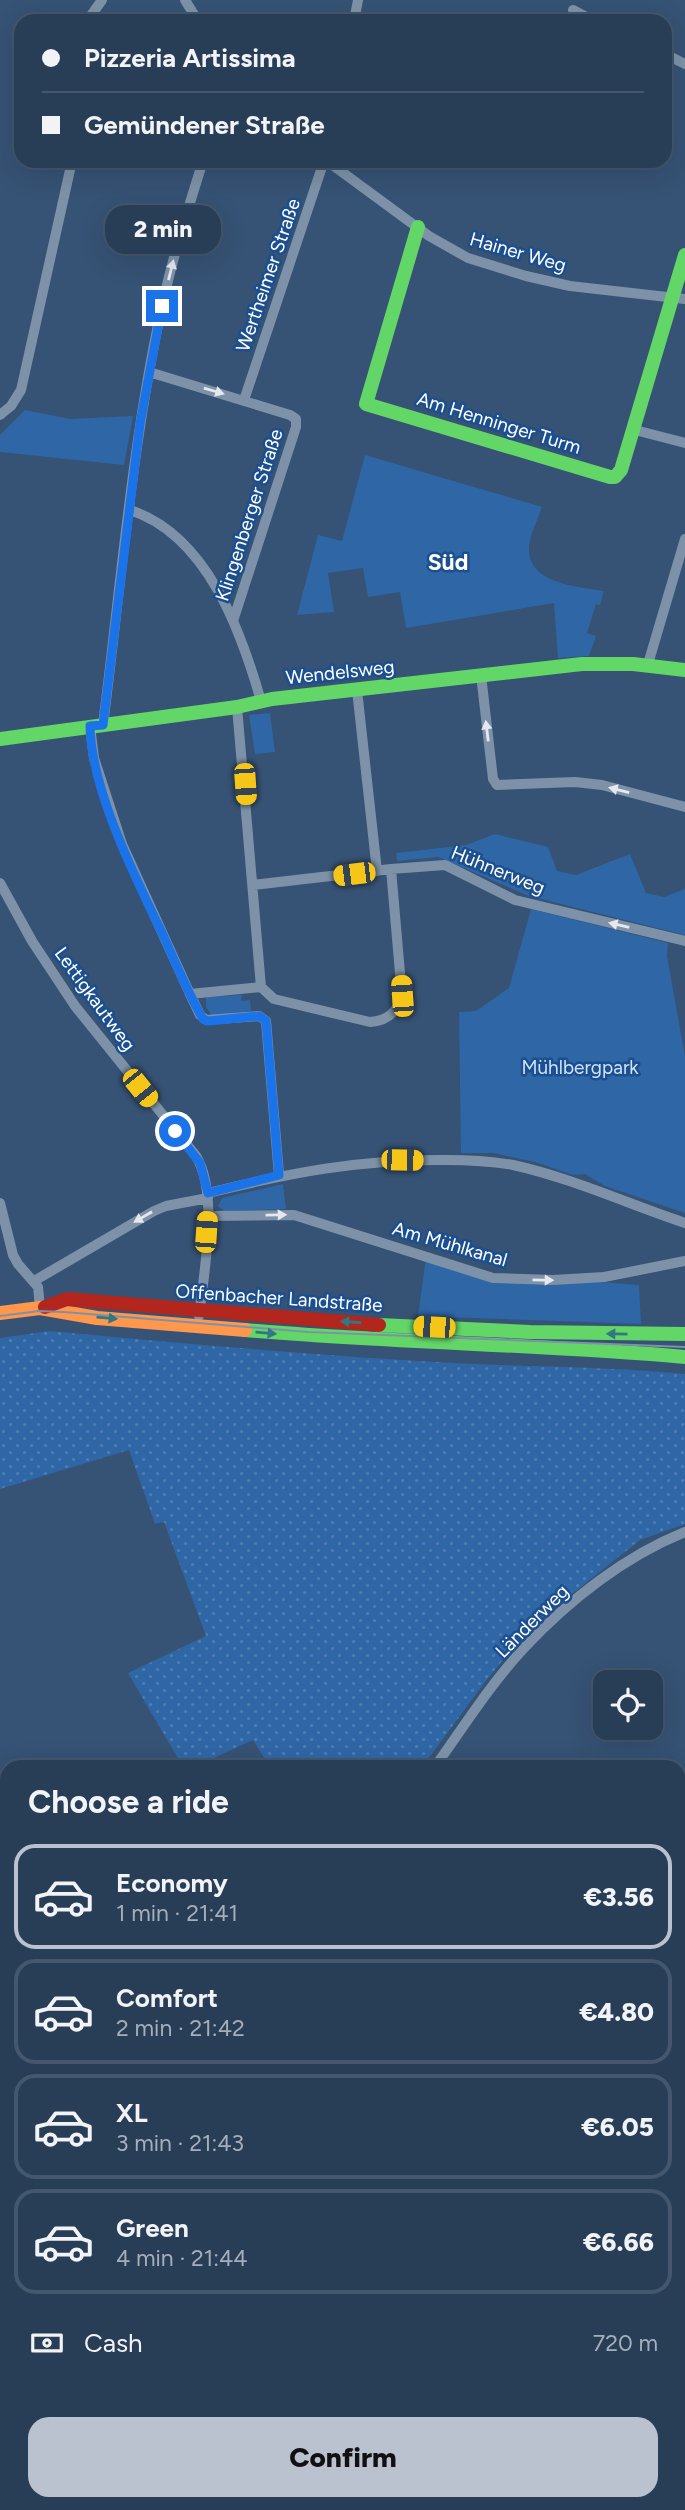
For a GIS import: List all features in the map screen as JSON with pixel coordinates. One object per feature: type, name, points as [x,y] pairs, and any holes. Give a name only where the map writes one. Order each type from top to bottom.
[{"type":"street","points":[[573,10],[581,14]]},
{"type":"street","points":[[0,415],[11,406],[21,390],[70,168]]},
{"type":"street","points":[[201,168],[177,244],[149,372],[94,758],[122,844],[200,1015],[205,1020],[259,1016],[265,1019],[279,1175]]},
{"type":"street","name":"Wertheimer Straße","points":[[244,400],[323,168]]},
{"type":"street","name":"Hainer Weg","points":[[335,168],[457,253],[526,276],[600,291],[680,298]]},
{"type":"street","name":"Am Henninger Turm","points":[[418,227],[366,404],[610,477],[615,477],[621,470],[680,298],[685,255]]},
{"type":"street","points":[[149,372],[244,400]]},
{"type":"street","name":"Klingenberger Straße","points":[[233,621],[296,419],[244,400]]},
{"type":"street","points":[[635,430],[685,443]]},
{"type":"street","points":[[130,510],[153,519],[173,533],[214,584],[233,621],[251,666],[261,701]]},
{"type":"street","points":[[648,664],[685,539]]},
{"type":"street","name":"Wendelsweg","points":[[0,738],[237,708],[261,701],[582,663],[648,664],[685,670]]},
{"type":"street","points":[[481,676],[493,779],[497,785],[575,782],[601,785],[685,807]]},
{"type":"street","points":[[357,690],[377,871]]},
{"type":"street","points":[[237,708],[261,987],[274,999],[370,1022],[391,1016],[402,996],[391,869]]},
{"type":"street","name":"Hühnerweg","points":[[253,885],[445,865],[515,900],[685,941]]},
{"type":"street","name":"Lettigkautweg","points":[[0,883],[32,942],[75,1006],[196,1156],[204,1170],[208,1216],[199,1319]]},
{"type":"street","points":[[190,994],[261,987]]},
{"type":"street","points":[[34,1281],[161,1208],[279,1175],[402,1160],[487,1161],[538,1171],[685,1223]]},
{"type":"street","points":[[0,1203],[13,1255],[38,1287],[40,1308]]},
{"type":"street","name":"Am Mühlkanal","points":[[208,1216],[294,1215],[493,1278],[579,1279],[617,1275],[685,1261]]},
{"type":"street","name":"Offenbacher Landstraße","points":[[0,1313],[40,1308],[97,1318],[199,1319],[556,1333],[685,1334]]},
{"type":"street","name":"Offenbacher Landstraße","points":[[199,1319],[312,1336],[587,1348],[685,1357]]},
{"type":"street","points":[[649,1353],[646,1342],[651,1335]]},
{"type":"street","name":"Länderweg","points":[[440,1760],[524,1648],[559,1615],[636,1556],[685,1532]]},
{"type":"green space","points":[[25,410],[70,419],[133,416],[124,465],[0,452],[0,435]]},
{"type":"green space","points":[[365,455],[542,507],[529,544],[531,561],[537,570],[557,582],[604,591],[600,605],[596,604],[587,633],[596,636],[589,656],[558,658],[554,603],[406,628],[400,592],[368,597],[363,568],[328,573],[334,612],[297,615],[318,535],[342,541]]},
{"type":"green space","points":[[270,713],[275,752],[255,754],[249,715]]},
{"type":"green space","points":[[495,834],[548,847],[557,871],[576,875],[630,854],[646,893],[664,897],[685,889],[685,935],[529,896],[438,857],[397,861],[396,853],[466,845]]},
{"type":"green space","name":"Mühlbergpark","points":[[531,909],[668,943],[667,956],[685,1056],[685,1213],[605,1186],[585,1174],[573,1175],[535,1162],[493,1153],[461,1153],[459,1012],[476,1011],[509,988]]},
{"type":"green space","points":[[242,995],[241,1001],[250,1000],[251,1011],[212,1016],[206,1007],[206,997]]},
{"type":"green space","points":[[283,1184],[286,1209],[224,1211],[218,1206],[222,1198]]},
{"type":"green space","points":[[426,1258],[495,1278],[639,1285],[641,1324],[418,1316]]},
{"type":"green space","points":[[49,1331],[367,1358],[685,1374],[685,1524],[640,1540],[529,1628],[427,1760],[266,1760],[253,1740],[209,1760],[179,1760],[128,1673],[206,1636],[164,1522],[155,1524],[129,1450],[0,1489],[0,1338]]},
{"type":"tram line","points":[[0,1316],[39,1311],[64,1312],[308,1332],[685,1347]]},
{"type":"traffic: fast","points":[[418,227],[366,404],[610,477],[615,477],[621,470],[685,255]]},
{"type":"traffic: fast","points":[[0,739],[237,707],[272,699],[582,664],[633,664],[685,670]]},
{"type":"traffic: fast","points":[[379,1325],[530,1332],[685,1334]]},
{"type":"traffic: fast","points":[[245,1330],[685,1357]]},
{"type":"traffic: slow","points":[[0,1313],[40,1308],[97,1318],[245,1330]]},
{"type":"traffic: jam","points":[[45,1307],[67,1299],[379,1325]]},
{"type":"district","name":"Süd","points":[[448,562]]},
{"type":"route","points":[[162,306],[140,424],[103,725],[90,726],[91,742],[98,773],[122,844],[203,1019],[208,1021],[259,1016],[266,1021],[279,1175],[208,1193],[204,1170],[175,1131]]}]
